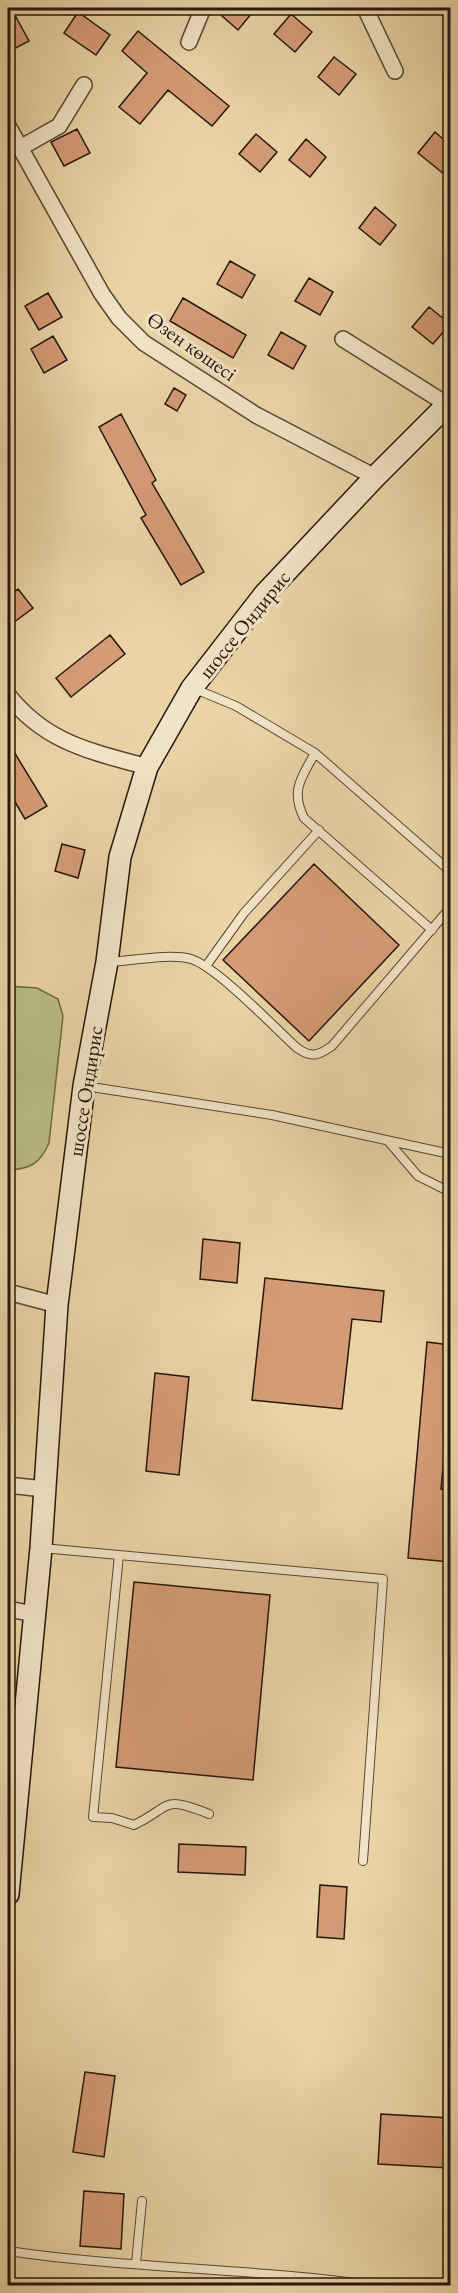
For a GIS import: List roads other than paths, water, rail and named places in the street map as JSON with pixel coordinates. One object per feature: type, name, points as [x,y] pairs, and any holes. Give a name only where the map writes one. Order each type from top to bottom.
[{"type":"main road","name":"шоссе Ондирис","points":[[8,1894],[41,1548],[57,1305],[84,1086],[107,962],[120,857],[147,767],[192,688],[264,595],[375,477],[449,404]]},
{"type":"street","points":[[189,42],[203,8]]},
{"type":"street","points":[[365,8],[395,71]]},
{"type":"street","points":[[20,148],[59,126],[84,85]]},
{"type":"street","name":"Өзен көшесі","points":[[8,126],[102,294],[119,318],[144,344],[256,415],[375,477]]},
{"type":"street","points":[[343,339],[449,404]]},
{"type":"street","points":[[8,695],[32,722],[58,740],[147,767]]},
{"type":"street","points":[[8,1292],[57,1305]]},
{"type":"street","points":[[8,1485],[44,1489]]},
{"type":"street","points":[[8,1609],[33,1614]]},
{"type":"lane","points":[[192,688],[236,706],[315,753],[450,871]]},
{"type":"lane","points":[[315,753],[297,789],[298,806],[304,818],[432,930]]},
{"type":"lane","points":[[206,966],[244,913],[319,830]]},
{"type":"lane","points":[[107,962],[183,958],[206,966],[297,1048],[307,1055],[318,1056],[332,1046],[450,908]]},
{"type":"lane","points":[[84,1086],[272,1115],[450,1154]]},
{"type":"lane","points":[[388,1142],[418,1176],[450,1192]]},
{"type":"lane","points":[[41,1548],[383,1579],[363,1862]]},
{"type":"lane","points":[[119,1555],[93,1817],[112,1818],[134,1825],[163,1805],[180,1803],[209,1814]]},
{"type":"lane","points":[[136,2264],[142,2201]]},
{"type":"lane","points":[[8,2251],[57,2258],[285,2273],[378,2286]]}]
